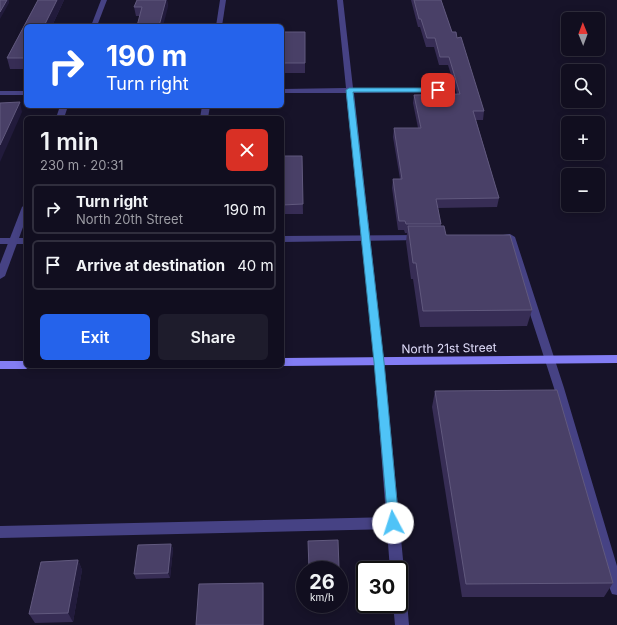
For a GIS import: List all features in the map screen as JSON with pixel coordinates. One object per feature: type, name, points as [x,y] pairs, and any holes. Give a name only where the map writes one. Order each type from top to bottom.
[{"type":"street","points":[[95,24],[104,0]]},
{"type":"street","points":[[219,24],[223,0]]},
{"type":"street","points":[[340,0],[379,362],[396,561]]},
{"type":"street","points":[[284,91],[438,90]]},
{"type":"street","points":[[0,93],[24,93]]},
{"type":"street","points":[[0,276],[24,212]]},
{"type":"street","points":[[495,237],[510,237],[559,388],[617,589]]},
{"type":"street","points":[[284,239],[434,238]]},
{"type":"street","points":[[0,241],[24,241]]},
{"type":"street","name":"North 21st Street","points":[[284,362],[617,359]]},
{"type":"street","points":[[0,365],[24,365]]},
{"type":"street","points":[[0,532],[393,523]]},
{"type":"street","points":[[401,613],[402,625]]},
{"type":"building","points":[[0,0],[7,0],[0,12]]},
{"type":"building","points":[[38,0],[57,0],[45,24],[25,24]]},
{"type":"building","points":[[137,0],[166,0],[160,24],[138,24],[142,7],[134,7]]},
{"type":"building","points":[[414,0],[441,0],[452,32],[456,32],[457,38],[461,37],[484,111],[473,111],[499,198],[436,199],[441,224],[406,224],[405,221],[399,221],[393,179],[402,179],[394,128],[421,128],[414,95],[460,94],[449,57],[440,57],[435,38],[427,38],[421,19],[419,19]]},
{"type":"building","points":[[24,26],[24,58],[7,58]]},
{"type":"building","points":[[284,32],[305,32],[305,63],[284,63]]},
{"type":"building","points":[[20,102],[0,145],[0,103]]},
{"type":"building","points":[[284,156],[302,156],[303,204],[284,205]]},
{"type":"building","points":[[408,226],[444,226],[446,235],[510,235],[532,310],[423,311],[416,263],[413,263]]},
{"type":"building","points":[[557,390],[613,583],[466,584],[435,391]]},
{"type":"building","points":[[338,540],[339,561],[309,561],[308,541]]},
{"type":"building","points":[[171,544],[168,573],[134,574],[138,545]]},
{"type":"building","points":[[78,560],[68,613],[29,614],[41,562]]},
{"type":"building","points":[[263,583],[263,625],[196,625],[199,584]]},
{"type":"route","points":[[393,523],[379,362],[349,90],[438,90]]}]
